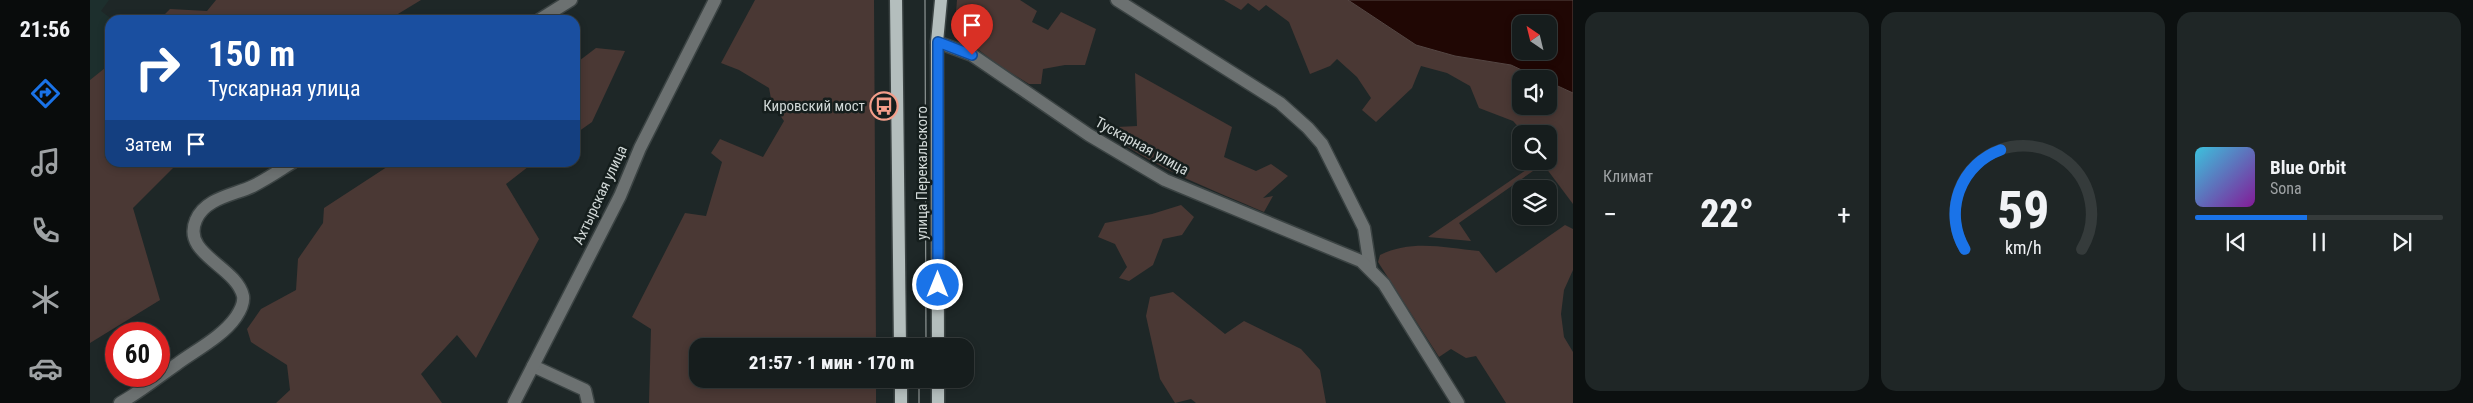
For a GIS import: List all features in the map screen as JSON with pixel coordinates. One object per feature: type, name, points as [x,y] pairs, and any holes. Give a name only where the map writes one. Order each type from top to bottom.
[{"type":"main road","name":"улица Перекальского","points":[[896,0],[900,338]]},
{"type":"main road","name":"улица Перекальского","points":[[938,338],[938,42],[941,0]]},
{"type":"main road","points":[[901,388],[901,403]]},
{"type":"main road","points":[[938,388],[938,403]]},
{"type":"street","points":[[547,15],[571,0]]},
{"type":"street","name":"Ахтырская улица","points":[[514,403],[620,196],[640,148],[715,0]]},
{"type":"street","name":"Тускарная улица","points":[[1117,0],[1280,103],[1308,128],[1322,144],[1364,228],[1370,267]]},
{"type":"street","name":"Тускарная улица","points":[[938,42],[972,55],[1096,140],[1165,180],[1347,254],[1370,267],[1384,284],[1458,403]]},
{"type":"street","points":[[120,403],[225,330],[242,308],[243,296],[237,283],[227,270],[201,251],[195,241],[193,232],[196,220],[202,210],[211,203],[254,185],[285,167]]},
{"type":"street","points":[[533,366],[585,390],[588,403]]},
{"type":"shaded area","points":[[90,0],[109,0],[101,11],[106,15],[105,68],[90,80]]},
{"type":"shaded area","points":[[216,0],[421,0],[396,15],[164,15],[170,9],[207,11]]},
{"type":"shaded area","points":[[755,0],[874,0],[876,338],[689,338],[689,388],[876,388],[876,403],[649,403],[651,329],[632,317],[685,213],[706,216],[722,162],[711,153],[720,139],[763,157],[784,121],[772,104],[769,88],[739,70],[721,63]]},
{"type":"shaded area","points":[[957,0],[1020,0],[1037,11],[1032,22],[1048,30],[1061,12],[1096,29],[1085,65],[1065,65],[1043,69],[1041,84],[1029,84],[997,64],[962,37],[955,25]]},
{"type":"shaded area","points":[[1224,0],[1348,0],[1416,45],[1455,56],[1511,65],[1522,70],[1512,70],[1512,115],[1557,115],[1557,86],[1573,93],[1573,204],[1557,180],[1548,170],[1557,170],[1557,125],[1517,125],[1513,121],[1479,108],[1470,86],[1447,73],[1421,66],[1412,88],[1376,122],[1362,110],[1371,98],[1357,77],[1337,59],[1330,66],[1310,74],[1289,22],[1266,5],[1259,11],[1248,3],[1241,10]]},
{"type":"shaded area","points":[[1348,0],[1573,0],[1573,93],[1557,86],[1557,70],[1522,70],[1511,65],[1455,56],[1416,45]]},
{"type":"shaded area","points":[[596,48],[625,51],[592,122],[580,130],[580,60]]},
{"type":"shaded area","points":[[105,68],[105,167],[174,167],[133,208],[160,300],[124,322],[105,322],[105,334],[90,343],[90,80]]},
{"type":"shaded area","points":[[1135,73],[1232,127],[1224,157],[1256,171],[1271,164],[1288,176],[1263,198],[1273,196],[1264,212],[1149,160],[1113,137],[1117,127],[1137,126]]},
{"type":"shaded area","points":[[387,167],[528,167],[506,184],[539,239],[476,358],[457,335],[421,374],[442,403],[276,403],[290,390],[287,365],[251,342],[247,329],[261,309],[296,290],[298,259],[323,223],[324,208]]},
{"type":"shaded area","points":[[1526,170],[1534,170],[1520,180],[1512,180],[1512,186],[1459,223],[1471,241],[1428,237]]},
{"type":"shaded area","points":[[1181,205],[1194,217],[1182,235],[1163,239],[1153,265],[1129,281],[1119,278],[1127,267],[1115,244],[1098,237],[1105,223],[1152,214]]},
{"type":"shaded area","points":[[1565,225],[1573,229],[1573,270],[1564,290],[1561,314],[1564,337],[1573,352],[1573,403],[1506,403],[1476,356],[1466,358],[1451,349],[1439,357],[1378,262],[1380,255],[1392,250],[1417,246],[1441,247],[1479,251],[1496,273]]},
{"type":"shaded area","points":[[1173,292],[1225,334],[1244,321],[1301,349],[1320,370],[1326,403],[1196,403],[1191,399],[1175,403],[1160,379],[1146,316],[1150,297]]},
{"type":"tram line","points":[[925,0],[926,338]]},
{"type":"tram line","points":[[919,388],[919,403]]},
{"type":"place","name":"Кировский мост","points":[[884,106]]},
{"type":"route","points":[[938,285],[938,42],[948,44],[972,55]]}]
